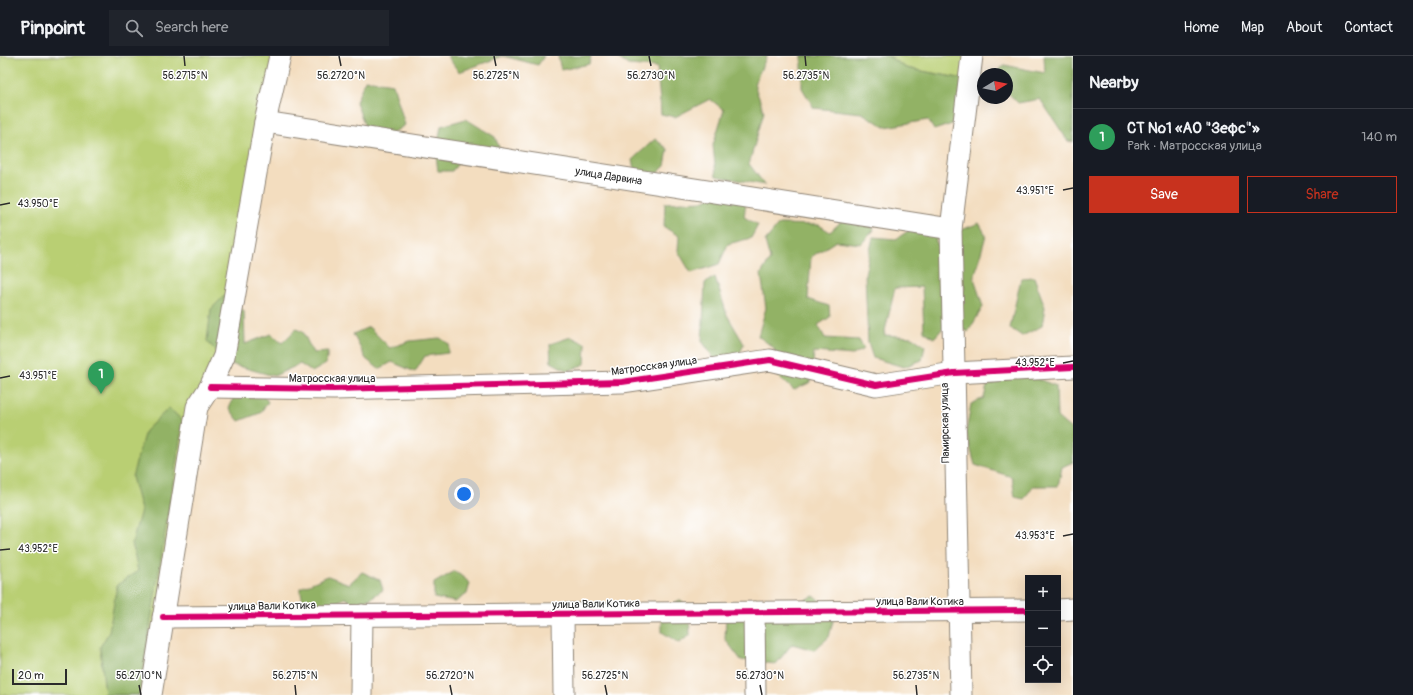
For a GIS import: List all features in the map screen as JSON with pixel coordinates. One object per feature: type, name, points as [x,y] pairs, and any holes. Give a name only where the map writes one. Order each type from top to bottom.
[{"type":"street","points":[[151,695],[197,407],[210,387],[224,356],[265,122],[280,56]]},
{"type":"street","name":"Памирская улица","points":[[961,695],[951,229],[972,56]]},
{"type":"street","name":"улица Дарвина","points":[[265,122],[951,229]]},
{"type":"street","name":"Матросская улица","points":[[210,387],[334,389],[622,382],[770,360],[876,384],[954,373],[1073,367]]},
{"type":"street","name":"улица Вали Котика","points":[[163,617],[563,615],[1025,610]]},
{"type":"street","points":[[1061,610],[1073,610]]},
{"type":"street","points":[[754,612],[755,695]]},
{"type":"street","points":[[362,615],[362,695]]},
{"type":"street","points":[[563,615],[564,695]]},
{"type":"green space","points":[[0,56],[275,56],[213,372],[145,695],[0,695]]},
{"type":"green space","points":[[447,56],[503,56],[459,72]]},
{"type":"green space","points":[[503,56],[544,56],[538,65]]},
{"type":"green space","points":[[558,56],[591,56],[589,64],[561,70]]},
{"type":"green space","points":[[615,56],[767,56],[754,84],[764,112],[749,164],[765,185],[716,176],[713,145],[724,110],[710,99],[675,117],[661,114],[657,67],[628,65]]},
{"type":"green space","points":[[802,56],[888,56],[906,68],[964,79],[955,123],[934,130],[928,120],[885,127],[862,113],[814,108],[802,88]]},
{"type":"green space","points":[[888,56],[966,56],[964,79],[906,68]]},
{"type":"green space","points":[[1044,56],[1073,56],[1073,142],[1068,141],[1040,99],[1018,103],[1013,98],[1013,68],[1001,68],[1004,65],[1045,73]]},
{"type":"green space","points":[[365,80],[393,84],[405,125],[388,136],[366,130],[356,102]]},
{"type":"green space","points":[[466,119],[495,137],[500,150],[468,151],[452,171],[438,171],[436,155],[441,126]]},
{"type":"green space","points":[[655,139],[668,149],[665,166],[653,177],[635,173],[632,160]]},
{"type":"green space","points":[[718,195],[746,203],[744,217],[758,225],[751,238],[728,244],[719,264],[691,273],[678,251],[679,236],[664,227],[665,203],[702,201]]},
{"type":"green space","points":[[931,216],[948,233],[935,240],[944,254],[944,327],[934,338],[924,331],[922,287],[895,288],[884,335],[912,337],[925,346],[922,360],[904,367],[873,358],[868,343],[865,274],[873,237],[896,239]]},
{"type":"green space","points":[[843,220],[868,221],[874,230],[861,244],[836,241],[811,257],[808,299],[829,306],[830,317],[818,325],[825,338],[859,340],[864,349],[853,355],[814,352],[811,382],[794,390],[777,375],[774,348],[758,336],[766,308],[761,274],[770,259],[765,241],[779,224],[819,225],[830,232]]},
{"type":"green space","points":[[979,223],[986,235],[974,278],[983,307],[968,332],[958,326],[957,302],[965,288],[957,271],[959,231]]},
{"type":"green space","points":[[715,277],[727,315],[744,344],[739,355],[715,360],[702,341],[705,283]]},
{"type":"green space","points":[[1034,277],[1045,307],[1042,326],[1022,336],[1010,328],[1021,278]]},
{"type":"green space","points":[[225,295],[244,311],[245,344],[271,334],[282,343],[296,329],[303,332],[313,353],[328,352],[326,364],[312,372],[300,364],[274,376],[227,363],[207,341],[211,309]]},
{"type":"green space","points":[[369,327],[390,348],[410,341],[440,338],[449,344],[448,353],[425,356],[415,372],[392,362],[379,369],[366,359],[353,334]]},
{"type":"green space","points":[[571,337],[586,344],[585,364],[568,371],[551,362],[550,344]]},
{"type":"green space","points":[[1023,373],[1056,386],[1057,417],[1073,431],[1073,462],[1062,467],[1058,486],[1033,486],[1024,499],[1015,497],[1012,477],[975,465],[966,432],[971,404],[984,398],[987,386]]},
{"type":"green space","points":[[257,386],[268,402],[260,413],[239,421],[229,408],[237,389]]},
{"type":"green space","points":[[169,408],[183,421],[139,695],[105,695],[100,647],[109,632],[117,585],[138,571],[132,543],[141,510],[132,477],[145,431]]},
{"type":"green space","points":[[455,571],[470,583],[467,594],[455,602],[434,598],[434,583]]},
{"type":"green space","points":[[362,572],[380,580],[383,590],[360,605],[345,598],[331,605],[304,605],[300,588],[328,576],[349,584]]},
{"type":"green space","points":[[814,596],[835,613],[829,637],[814,650],[792,644],[776,664],[741,660],[725,639],[726,617],[770,615]]},
{"type":"green space","points":[[681,600],[689,609],[690,635],[679,643],[662,632],[662,610]]},
{"type":"cycle path","points":[[210,387],[334,389],[622,382],[770,360],[876,385],[954,373],[1073,367]]},
{"type":"cycle path","points":[[163,617],[1025,610]]},
{"type":"place","name":"СТ №1 «АО \"Зефс\"»","points":[[101,394]]}]
